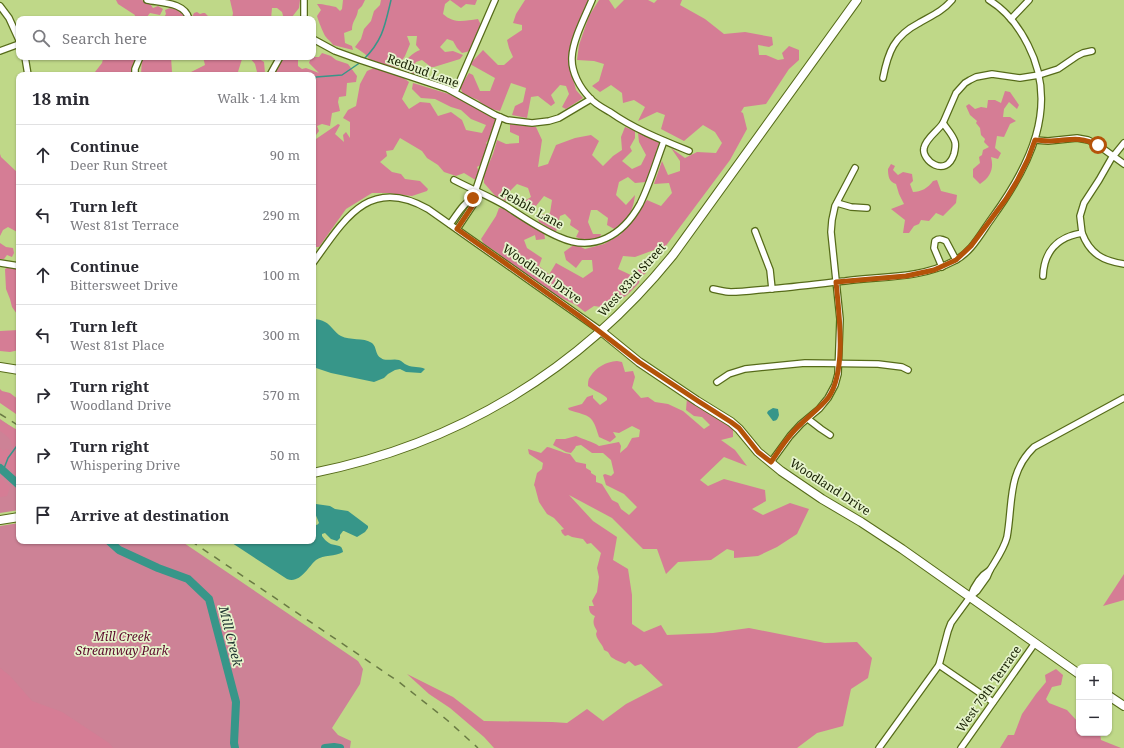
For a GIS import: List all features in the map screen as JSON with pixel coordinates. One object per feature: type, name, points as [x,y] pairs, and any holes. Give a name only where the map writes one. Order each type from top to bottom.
[{"type":"main road","name":"West 83rd Street","points":[[316,472],[386,455],[425,441],[463,424],[497,406],[542,378],[582,348],[643,290],[673,255],[858,0]]},
{"type":"main road","name":"Woodland Drive","points":[[601,331],[639,362],[739,428],[758,452],[781,471],[822,499],[902,549],[1076,672]]},
{"type":"main road","points":[[0,367],[16,370]]},
{"type":"main road","points":[[0,520],[16,517]]},
{"type":"main road","points":[[1112,698],[1124,706]]},
{"type":"street","points":[[147,0],[181,8],[188,16]]},
{"type":"street","points":[[304,0],[304,16]]},
{"type":"street","points":[[455,92],[495,0]]},
{"type":"street","points":[[592,0],[575,43],[572,59],[577,78],[584,91],[591,99],[628,124],[689,151]]},
{"type":"street","points":[[883,78],[889,52],[896,41],[908,29],[937,13],[952,0]]},
{"type":"street","points":[[713,289],[730,292],[906,276],[942,267],[956,260],[971,246],[1006,199],[1020,176],[1035,140],[1042,107],[1037,64],[1030,48],[1023,35],[1011,19],[1001,8],[989,0]]},
{"type":"street","points":[[1011,19],[1029,0]]},
{"type":"street","points":[[0,6],[16,34]]},
{"type":"street","name":"Redbud Lane","points":[[316,41],[335,51],[362,61],[448,89],[500,117],[525,123],[540,123],[559,118],[591,99]]},
{"type":"street","points":[[0,51],[16,45]]},
{"type":"street","points":[[943,123],[954,139],[955,144],[951,161],[944,167],[930,161],[924,153],[924,149],[929,139],[943,123],[956,93],[970,80],[980,76],[992,74],[1020,78],[1039,75],[1058,69],[1077,56],[1092,51]]},
{"type":"street","points":[[26,60],[28,72]]},
{"type":"street","points":[[135,72],[139,60]]},
{"type":"street","points":[[272,72],[278,60]]},
{"type":"street","points":[[457,229],[473,205],[473,198],[500,117]]},
{"type":"street","points":[[1035,140],[1048,141],[1077,138],[1088,140],[1098,145],[1124,164]]},
{"type":"street","name":"Pebble Lane","points":[[454,180],[502,204],[560,238],[586,243],[598,242],[606,239],[618,231],[634,213],[644,196],[664,141]]},
{"type":"street","points":[[1124,143],[1086,198],[1082,207],[1080,221],[1082,233],[1088,246],[1097,255],[1108,261],[1124,264]]},
{"type":"street","points":[[771,462],[790,436],[824,403],[832,391],[838,374],[840,319],[831,232],[832,220],[837,203],[855,168]]},
{"type":"street","name":"Woodland Drive","points":[[316,259],[348,216],[362,205],[373,200],[391,197],[409,200],[424,206],[601,331]]},
{"type":"street","points":[[450,224],[463,206],[473,198]]},
{"type":"street","points":[[837,203],[852,207],[867,208]]},
{"type":"street","points":[[755,231],[770,270],[772,289]]},
{"type":"street","points":[[1043,276],[1046,259],[1054,246],[1067,237],[1082,233]]},
{"type":"street","points":[[942,267],[934,248],[935,241],[938,239],[943,239],[946,241],[956,260]]},
{"type":"street","points":[[0,263],[16,266]]},
{"type":"street","points":[[717,382],[729,374],[745,369],[804,363],[878,364],[902,367],[908,370]]},
{"type":"street","points":[[879,748],[939,665],[950,627],[970,597],[978,591],[1000,553],[1006,538],[1014,481],[1020,465],[1028,453],[1034,447],[1124,398]]},
{"type":"street","points":[[808,419],[830,435]]},
{"type":"street","name":"West 79th Terrace","points":[[961,748],[1035,643]]},
{"type":"street","points":[[939,665],[993,702]]},
{"type":"green space","points":[[0,419],[16,430],[16,510],[0,513]]},
{"type":"green space","name":"Mill Creek Streamway Park","points":[[16,523],[16,544],[185,544],[358,661],[363,669],[360,684],[332,728],[338,735],[351,741],[350,748],[0,748],[0,526]]},
{"type":"shaded area","points":[[116,0],[141,0],[149,2],[153,8],[158,6],[163,9],[160,15],[150,13],[148,16],[135,16],[118,4]]},
{"type":"shaded area","points":[[230,0],[300,0],[299,8],[293,16],[283,16],[282,12],[277,8],[272,8],[271,16],[232,16]]},
{"type":"shaded area","points":[[343,0],[365,0],[358,10],[352,30],[344,33],[345,43],[352,46],[353,50],[333,45],[325,36],[317,16],[321,10],[317,4],[336,7],[340,11],[342,9]]},
{"type":"shaded area","points":[[381,0],[450,0],[445,4],[443,14],[455,21],[478,19],[481,25],[470,51],[462,53],[453,41],[447,39],[440,47],[445,52],[453,51],[463,55],[460,59],[434,67],[431,67],[422,60],[416,62],[414,65],[425,73],[424,78],[418,77],[401,68],[409,57],[420,50],[416,45],[417,36],[407,36],[410,44],[405,56],[398,66],[399,70],[396,71],[373,63],[365,54],[355,47],[361,39],[364,29],[371,21],[374,11],[380,5]]},
{"type":"shaded area","points":[[450,0],[477,0],[475,5],[466,4],[461,8]]},
{"type":"shaded area","points":[[525,0],[589,0],[570,47],[570,67],[576,90],[583,98],[566,109],[562,107],[569,94],[566,86],[560,85],[551,95],[555,103],[551,106],[538,96],[531,97],[527,118],[512,115],[515,106],[523,102],[526,88],[511,83],[500,111],[486,108],[478,100],[463,94],[460,87],[469,73],[473,75],[480,91],[490,91],[495,78],[470,64],[483,50],[498,65],[504,65],[513,57],[507,40],[522,30],[522,25],[513,23],[516,14]]},
{"type":"shaded area","points":[[599,0],[609,0],[615,9],[624,0],[648,0],[654,3],[657,0],[682,0],[680,5],[705,19],[724,34],[745,32],[772,37],[773,45],[769,47],[758,45],[759,55],[766,55],[778,60],[784,59],[782,53],[789,46],[799,50],[799,60],[789,69],[766,104],[744,107],[741,112],[743,113],[747,129],[730,160],[662,251],[654,250],[635,257],[623,256],[618,269],[633,276],[646,260],[653,259],[645,274],[640,276],[639,283],[627,295],[608,308],[594,306],[585,312],[576,305],[555,295],[522,271],[512,266],[498,253],[484,244],[481,239],[496,216],[499,208],[508,209],[544,232],[545,239],[536,240],[535,235],[524,240],[527,248],[542,258],[539,266],[550,275],[556,263],[583,278],[593,271],[592,260],[582,260],[576,268],[566,260],[564,252],[575,244],[585,249],[604,244],[620,235],[647,200],[661,206],[672,193],[669,183],[654,184],[662,161],[668,175],[680,171],[680,161],[671,148],[685,158],[697,152],[716,153],[722,143],[715,132],[703,125],[684,141],[661,129],[665,115],[657,112],[638,121],[645,107],[634,100],[623,103],[622,93],[611,85],[600,92],[592,86],[599,81],[604,64],[594,61],[577,60],[579,45],[589,16]]},
{"type":"shaded area","points":[[177,8],[180,13],[182,12],[186,16],[165,16],[165,10]]},
{"type":"shaded area","points":[[194,13],[205,13],[208,16],[192,16]]},
{"type":"shaded area","points":[[322,53],[348,64],[357,76],[356,82],[347,83],[346,96],[339,97],[338,102],[340,111],[332,113],[330,126],[322,124],[317,126],[319,131],[316,135],[316,72],[273,72],[279,62],[283,60],[298,60],[298,66],[302,69],[306,68],[319,73],[309,63],[310,60],[316,60],[316,57],[319,57]]},
{"type":"shaded area","points":[[103,60],[137,60],[131,72],[95,72]]},
{"type":"shaded area","points":[[142,60],[171,60],[172,72],[141,72]]},
{"type":"shaded area","points":[[204,60],[242,60],[238,72],[191,72],[205,65]]},
{"type":"shaded area","points":[[252,60],[261,60],[264,62],[265,72],[257,72],[255,64]]},
{"type":"shaded area","points":[[374,68],[401,76],[409,82],[402,99],[409,109],[420,102],[430,103],[438,116],[451,112],[462,120],[466,130],[482,133],[486,125],[471,119],[461,110],[435,99],[421,98],[412,89],[413,83],[452,95],[496,119],[490,138],[486,143],[489,146],[482,164],[477,167],[480,175],[477,181],[464,173],[456,176],[444,172],[438,165],[427,158],[422,151],[400,138],[393,150],[386,151],[387,156],[380,162],[392,172],[401,174],[405,179],[420,181],[428,189],[427,191],[412,196],[372,193],[346,209],[319,247],[316,247],[316,139],[338,124],[340,125],[335,134],[344,142],[343,135],[346,132],[350,138],[350,122],[343,118],[348,110],[356,106],[360,84],[367,71]]},
{"type":"shaded area","points":[[1005,91],[1010,92],[1019,105],[1017,109],[1009,102],[1004,109],[1003,117],[1010,117],[1016,121],[1010,124],[1004,137],[997,136],[995,148],[1001,153],[998,159],[991,157],[991,172],[980,184],[973,177],[973,169],[980,163],[979,157],[982,155],[983,150],[989,147],[984,142],[985,139],[981,135],[980,128],[976,123],[977,121],[970,115],[966,106],[969,104],[975,109],[981,107],[987,108],[988,100],[995,100],[1001,103]]},
{"type":"shaded area","points":[[510,124],[536,127],[542,140],[538,167],[548,164],[556,145],[575,138],[591,135],[599,141],[592,155],[603,166],[613,156],[622,150],[621,137],[625,127],[635,131],[635,138],[630,147],[632,151],[622,161],[632,169],[641,165],[646,155],[639,142],[638,133],[660,141],[656,151],[657,156],[646,182],[635,183],[628,177],[619,182],[616,195],[626,205],[635,195],[633,206],[627,218],[616,230],[607,225],[608,218],[597,210],[591,210],[588,222],[593,234],[601,234],[599,240],[584,240],[576,237],[579,231],[570,225],[571,220],[565,214],[560,216],[556,232],[539,222],[537,216],[550,213],[552,200],[544,196],[536,206],[521,203],[531,197],[528,188],[517,184],[509,192],[510,202],[498,199],[484,183],[484,175],[497,140],[506,144],[519,143],[519,136],[510,132]]},
{"type":"shaded area","points":[[0,154],[1,157],[16,171],[16,231],[8,227],[3,230],[0,236]]},
{"type":"shaded area","points":[[891,164],[895,166],[893,170],[898,175],[903,172],[912,174],[913,181],[910,184],[913,192],[924,189],[933,181],[937,180],[941,191],[957,195],[956,203],[943,216],[936,213],[929,221],[921,220],[919,224],[914,226],[909,233],[903,233],[905,220],[891,209],[904,204],[896,184],[890,180],[888,169]]},
{"type":"shaded area","points":[[0,243],[6,247],[13,248],[14,253],[12,257],[7,255],[4,259],[0,259]]},
{"type":"shaded area","points":[[10,266],[16,267],[16,313],[12,307],[6,289],[5,269]]},
{"type":"shaded area","points":[[16,330],[16,351],[10,352],[0,351],[0,331]]},
{"type":"shaded area","points":[[617,361],[622,362],[625,372],[633,371],[635,377],[632,388],[641,398],[648,397],[655,402],[668,404],[683,411],[704,429],[710,425],[702,417],[694,416],[686,410],[687,398],[733,427],[733,437],[721,440],[735,450],[747,466],[724,457],[700,480],[708,486],[724,479],[765,490],[766,501],[752,509],[763,515],[790,503],[809,509],[797,534],[777,547],[758,556],[734,558],[734,551],[727,549],[711,560],[678,562],[666,574],[657,549],[643,549],[612,518],[569,495],[593,521],[617,537],[613,560],[628,569],[632,595],[632,624],[644,632],[661,625],[667,635],[713,633],[749,628],[825,643],[857,642],[872,658],[868,678],[851,689],[843,726],[817,733],[797,748],[494,748],[484,737],[450,708],[429,694],[407,674],[453,697],[484,721],[567,723],[587,709],[603,721],[626,704],[663,685],[641,664],[635,666],[629,661],[625,664],[611,657],[608,652],[604,650],[596,634],[597,631],[594,626],[595,616],[591,613],[589,608],[589,606],[594,606],[592,601],[597,592],[599,577],[597,568],[601,553],[591,543],[587,544],[583,539],[568,535],[565,536],[561,530],[564,529],[554,518],[547,514],[539,502],[534,485],[537,473],[542,469],[543,463],[529,454],[528,449],[541,453],[547,447],[570,454],[576,462],[586,464],[586,468],[596,476],[596,482],[602,484],[612,500],[618,503],[621,509],[629,515],[637,507],[624,494],[606,485],[603,475],[605,474],[611,476],[614,473],[611,460],[603,453],[592,453],[581,445],[576,446],[571,453],[553,445],[556,439],[565,439],[576,436],[599,446],[619,442],[621,446],[620,453],[627,447],[632,438],[639,437],[640,430],[632,426],[619,433],[613,432],[616,437],[610,442],[599,437],[590,418],[569,410],[568,408],[582,404],[587,397],[593,395],[593,398],[600,405],[607,400],[605,396],[588,386],[588,380],[592,373],[598,368],[605,364]]},
{"type":"shaded area","points":[[0,389],[10,393],[16,398],[16,414],[0,403]]},
{"type":"shaded area","points":[[0,420],[16,429],[16,450],[6,435],[0,431]]},
{"type":"shaded area","points":[[0,448],[3,451],[7,449],[16,455],[16,475],[8,466],[0,461]]},
{"type":"shaded area","points":[[0,477],[10,487],[7,496],[0,497]]},
{"type":"shaded area","points":[[1124,574],[1124,600],[1103,606]]},
{"type":"shaded area","points":[[0,668],[10,676],[32,701],[62,712],[109,743],[113,748],[0,748]]},
{"type":"shaded area","points":[[1056,669],[1063,675],[1061,685],[1052,687],[1046,699],[1049,703],[1067,710],[1076,720],[1076,736],[1100,736],[1101,740],[1121,748],[1000,748],[1008,735],[1014,735],[1022,714],[1046,682],[1045,675]]},
{"type":"water","points":[[316,320],[325,322],[339,335],[348,338],[365,340],[372,343],[379,357],[383,359],[399,360],[406,365],[425,369],[421,373],[406,372],[400,369],[395,370],[384,378],[374,382],[331,373],[316,368]]},
{"type":"water","points":[[773,408],[778,409],[779,415],[776,420],[773,421],[767,413]]},
{"type":"water","points":[[316,504],[348,511],[368,526],[368,528],[357,537],[343,531],[337,541],[331,539],[325,533],[322,534],[326,541],[340,546],[343,552],[337,555],[319,558],[300,577],[292,580],[287,579],[234,544],[316,544],[316,525],[319,523],[316,514]]},
{"type":"waterway","points":[[364,59],[379,39],[385,25],[391,0]]},
{"type":"waterway","points":[[316,77],[342,75],[361,62]]},
{"type":"waterway","points":[[3,471],[8,458],[16,447]]},
{"type":"waterway","name":"Mill Creek","points":[[0,468],[16,482]]},
{"type":"waterway","name":"Mill Creek","points":[[112,544],[119,550],[158,568],[188,579],[209,599],[236,702],[235,748]]},
{"type":"waterway","name":"Mill Creek","points":[[325,748],[340,748]]},
{"type":"railway","points":[[0,414],[16,424]]},
{"type":"railway","points":[[195,544],[399,682],[447,720],[478,748]]},
{"type":"route","points":[[473,198],[473,205],[457,229],[601,331],[639,362],[731,422],[739,428],[758,452],[771,462],[790,436],[824,403],[835,385],[838,374],[840,354],[840,319],[836,282],[906,276],[934,270],[956,260],[971,246],[1006,199],[1028,159],[1035,140],[1048,141],[1077,138],[1088,140],[1098,145]]}]
